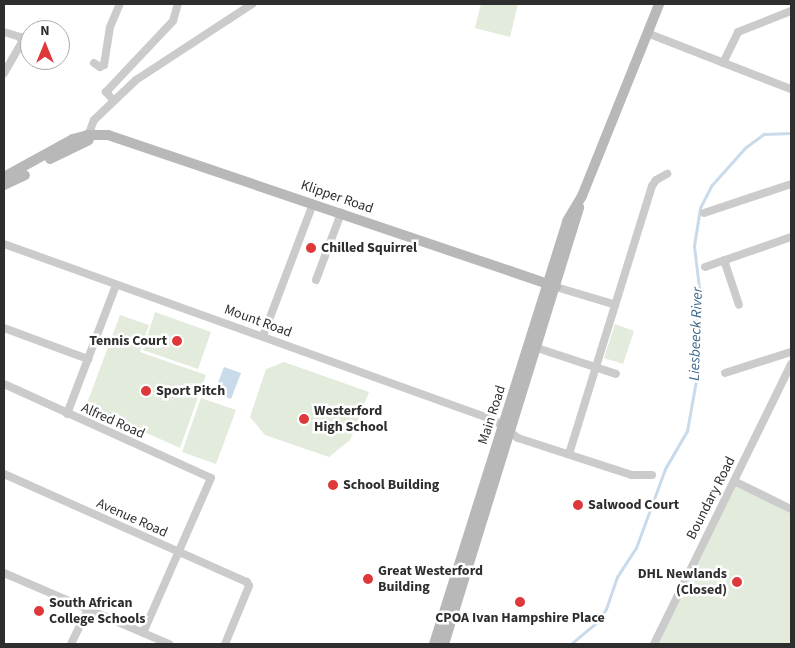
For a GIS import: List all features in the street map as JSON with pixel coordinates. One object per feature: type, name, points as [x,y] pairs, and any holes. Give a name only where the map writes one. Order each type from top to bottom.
[{"type":"main road","name":"Main Road","points":[[434,644],[582,196],[659,4]]},
{"type":"main road","name":"Klipper Road","points":[[4,185],[18,179],[87,138]]},
{"type":"main road","name":"Klipper Road","points":[[4,177],[67,141],[87,138],[117,138],[552,286]]},
{"type":"main road","points":[[4,190],[18,179]]},
{"type":"main road","name":"Main Road","points":[[444,644],[506,430],[537,348],[552,286]]},
{"type":"street","points":[[94,63],[100,68],[104,65],[110,27],[120,4]]},
{"type":"street","points":[[113,100],[106,92],[173,21],[178,4]]},
{"type":"street","points":[[87,138],[94,120],[136,80],[252,4]]},
{"type":"street","points":[[723,63],[738,32],[790,9]]},
{"type":"street","points":[[4,32],[20,36],[22,42],[4,73]]},
{"type":"street","points":[[647,34],[791,89]]},
{"type":"street","points":[[569,454],[613,304],[652,186],[656,180],[667,174]]},
{"type":"street","points":[[704,213],[791,184]]},
{"type":"street","points":[[263,336],[313,204]]},
{"type":"street","points":[[316,280],[341,213]]},
{"type":"street","points":[[705,267],[791,237]]},
{"type":"street","name":"Mount Road","points":[[4,244],[494,420],[506,430],[569,454],[632,475],[652,475]]},
{"type":"street","points":[[724,260],[739,305]]},
{"type":"street","points":[[67,414],[116,285]]},
{"type":"street","points":[[552,286],[613,304]]},
{"type":"street","points":[[4,328],[88,359]]},
{"type":"street","points":[[537,348],[616,374]]},
{"type":"street","points":[[725,373],[791,352]]},
{"type":"street","name":"Boundary Road","points":[[654,644],[791,364]]},
{"type":"street","name":"Alfred Road","points":[[4,384],[67,414],[208,475],[212,480],[179,553]]},
{"type":"street","name":"Avenue Road","points":[[4,474],[179,553],[244,580],[249,586],[225,644]]},
{"type":"street","points":[[734,481],[791,509]]},
{"type":"street","points":[[143,633],[179,553]]},
{"type":"street","points":[[4,573],[169,644]]},
{"type":"street","points":[[71,644],[88,609]]},
{"type":"green space","points":[[481,4],[518,4],[510,37],[475,28]]},
{"type":"green space","name":"Tennis Court","points":[[155,312],[211,332],[198,369],[143,350]]},
{"type":"green space","name":"Sport Pitch","points":[[120,315],[149,325],[140,352],[206,375],[180,448],[86,406]]},
{"type":"green space","points":[[615,324],[634,331],[623,364],[604,358]]},
{"type":"green space","points":[[284,362],[369,392],[350,440],[329,457],[265,435],[250,417],[266,369]]},
{"type":"green space","points":[[201,398],[236,410],[216,464],[182,452]]},
{"type":"green space","name":"DHL Newlands (Closed)","points":[[734,481],[791,509],[791,644],[654,644]]},
{"type":"water","points":[[224,367],[241,373],[231,399],[214,393]]},
{"type":"waterway","name":"Liesbeeck River","points":[[571,644],[596,623],[606,609],[617,577],[636,548],[665,469],[687,431],[698,370],[695,306],[699,288],[694,246],[700,208],[711,186],[746,147],[764,134],[791,133]]},
{"type":"place","name":"Chilled Squirrel","points":[[311,248]]},
{"type":"place","name":"Tennis Court","points":[[177,341]]},
{"type":"place","name":"Sport Pitch","points":[[146,391]]},
{"type":"place","name":"Westerford High School","points":[[304,419]]},
{"type":"place","name":"School Building","points":[[333,485]]},
{"type":"place","name":"Salwood Court","points":[[578,505]]},
{"type":"place","name":"Great Westerford Building","points":[[368,579]]},
{"type":"place","name":"DHL Newlands (Closed)","points":[[737,582]]},
{"type":"place","name":"CPOA Ivan Hampshire Place","points":[[520,602]]},
{"type":"place","name":"South African College Schools","points":[[39,611]]}]
